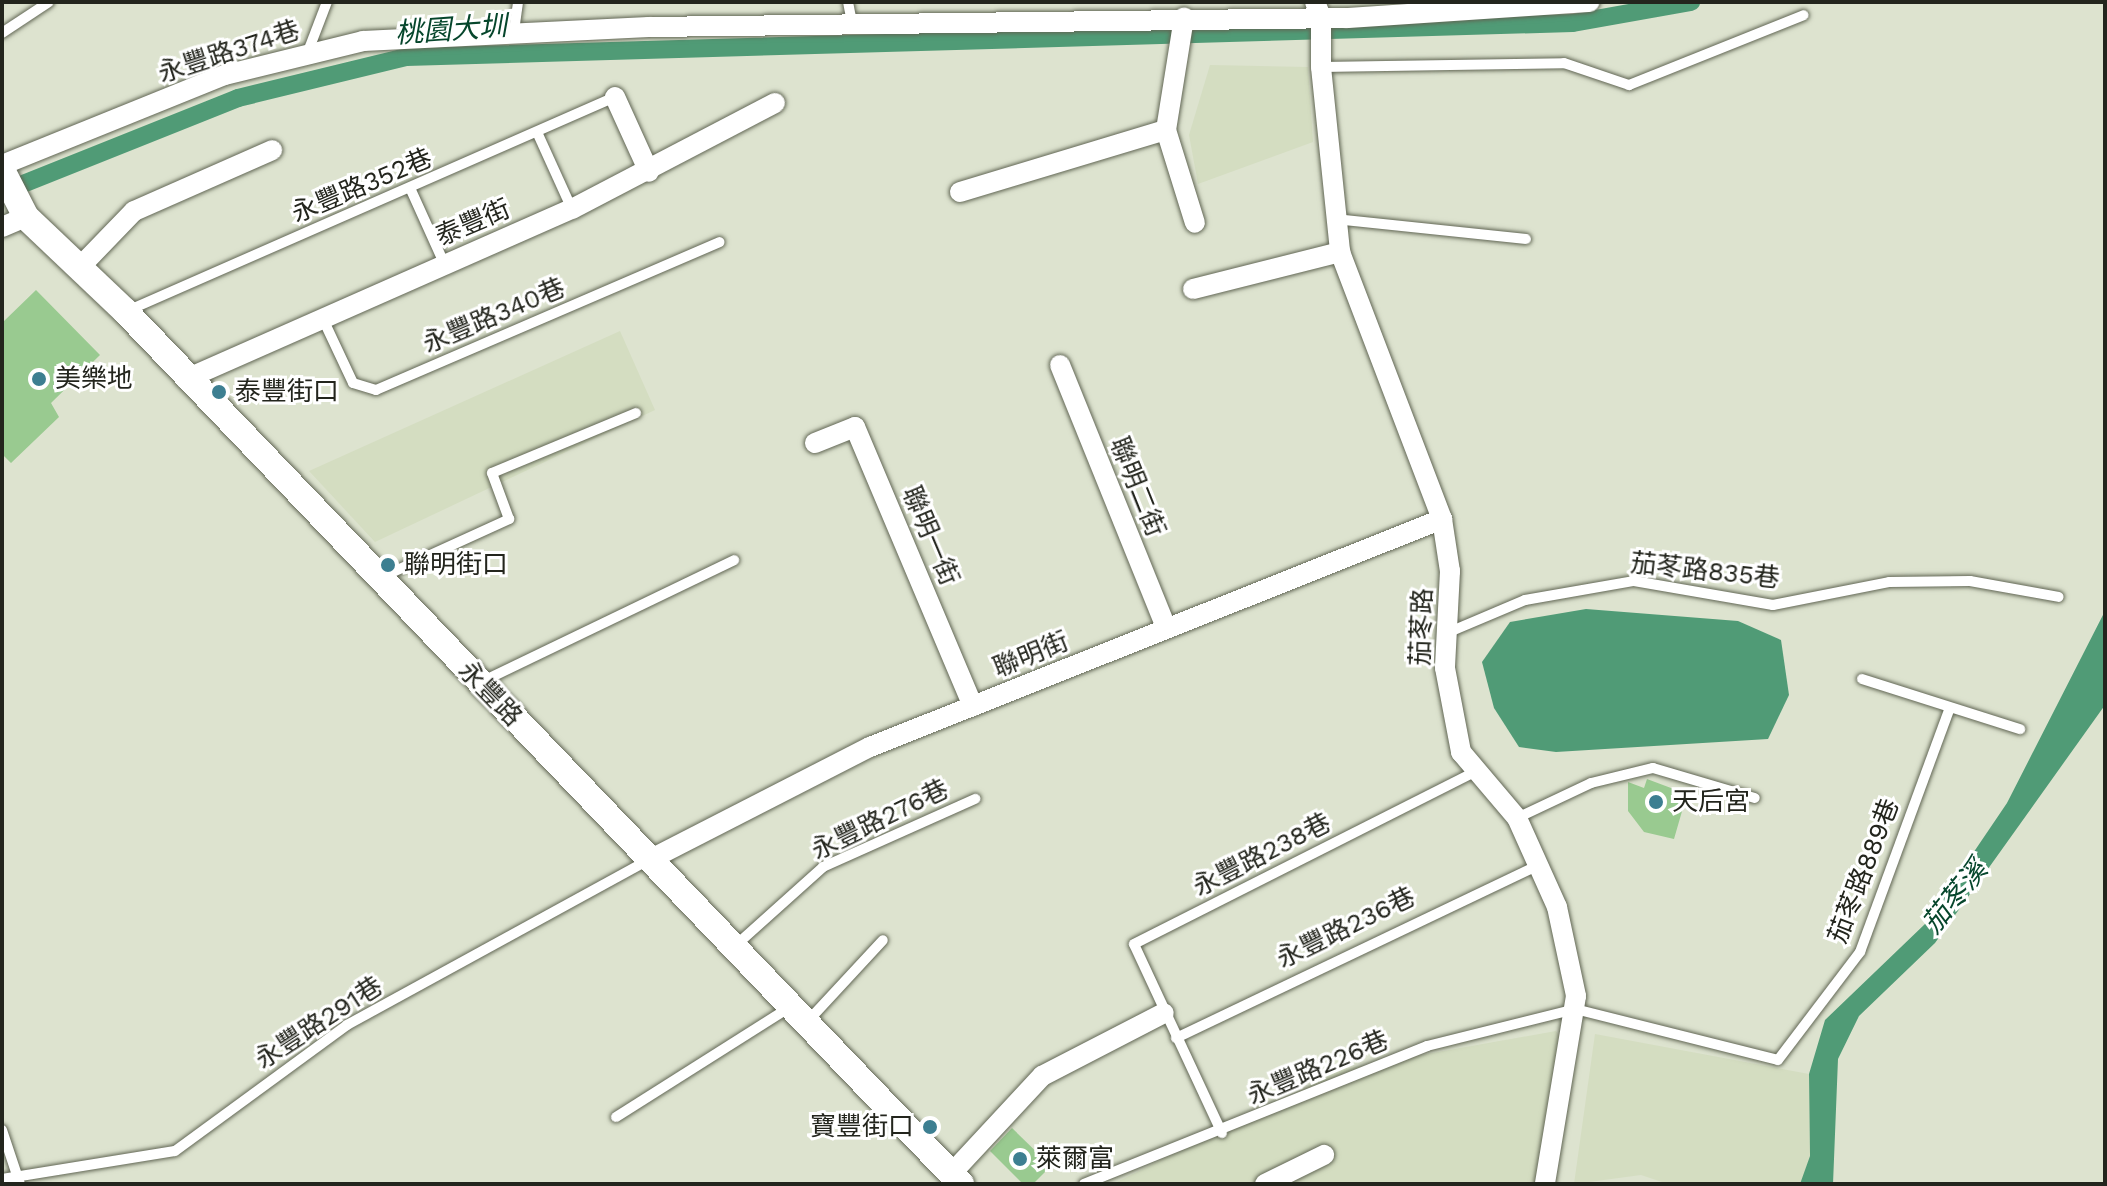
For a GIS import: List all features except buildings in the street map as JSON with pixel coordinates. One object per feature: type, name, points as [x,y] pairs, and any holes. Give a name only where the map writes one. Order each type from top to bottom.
[{"type":"street","name":"永豐路374巷","points":[[2,169],[225,75],[363,41],[514,31],[852,23],[1183,22],[1319,14],[1347,18],[1589,2]]},
{"type":"street","name":"茄苳路","points":[[1319,14],[1340,252],[1442,519],[1450,571],[1448,700],[1461,752],[1517,818],[1557,907],[1575,1009],[1545,1184]]},
{"type":"street","points":[[1183,22],[1181,56],[1166,130],[1195,223]]},
{"type":"street","points":[[615,97],[649,172]]},
{"type":"street","name":"泰豐街","points":[[186,379],[572,209],[649,172],[775,103]]},
{"type":"street","points":[[960,192],[1166,130]]},
{"type":"street","points":[[79,268],[134,211],[272,150]]},
{"type":"street","name":"永豐路","points":[[2,169],[16,217],[79,268],[125,311],[186,379],[956,1179]]},
{"type":"street","points":[[1193,289],[1340,252]]},
{"type":"street","name":"聯明二街","points":[[1060,365],[1166,628]]},
{"type":"street","name":"聯明一街","points":[[815,443],[855,427],[973,706]]},
{"type":"street","name":"聯明街","points":[[649,860],[870,747],[1442,519]]},
{"type":"street","points":[[956,1179],[1042,1076],[1164,1013]]},
{"type":"street","points":[[1265,1184],[1324,1155]]},
{"type":"lane","points":[[2,33],[49,2]]},
{"type":"lane","points":[[307,54],[327,2]]},
{"type":"lane","points":[[514,31],[518,2]]},
{"type":"lane","points":[[848,2],[852,23]]},
{"type":"lane","points":[[1321,62],[1564,63],[1629,85],[1804,15]]},
{"type":"lane","name":"永豐路352巷","points":[[125,311],[411,190],[615,97]]},
{"type":"lane","points":[[537,132],[572,209]]},
{"type":"lane","points":[[411,190],[444,263]]},
{"type":"lane","points":[[1335,219],[1526,239]]},
{"type":"lane","name":"永豐路340巷","points":[[322,317],[353,383],[376,390],[719,242]]},
{"type":"lane","points":[[380,578],[509,519],[492,473],[636,413]]},
{"type":"lane","points":[[479,682],[734,560]]},
{"type":"lane","name":"茄苳路835巷","points":[[1447,633],[1525,600],[1634,581],[1773,605],[1889,582],[1970,581],[2059,597]]},
{"type":"lane","points":[[1862,679],[1949,710],[2020,729]]},
{"type":"lane","name":"茄苳路889巷","points":[[1575,1009],[1778,1060],[1860,952],[1949,710]]},
{"type":"lane","points":[[1517,818],[1591,783],[1653,768],[1755,798]]},
{"type":"lane","name":"永豐路238巷","points":[[1164,1013],[1134,944],[1477,771]]},
{"type":"lane","name":"永豐路276巷","points":[[733,948],[823,867],[975,799]]},
{"type":"lane","name":"永豐路291巷","points":[[2,1179],[18,1180],[175,1151],[347,1025],[649,860]]},
{"type":"lane","name":"永豐路236巷","points":[[1176,1038],[1538,865]]},
{"type":"lane","points":[[616,1117],[798,1015],[883,940]]},
{"type":"lane","name":"永豐路226巷","points":[[1084,1184],[1222,1133],[1427,1046],[1575,1009]]},
{"type":"lane","points":[[1164,1013],[1222,1133]]},
{"type":"lane","points":[[2,1130],[18,1180]]},
{"type":"shaded area","points":[[1210,65],[1308,67],[1313,142],[1198,184],[1189,135]]},
{"type":"shaded area","points":[[620,331],[655,410],[375,542],[309,471]]},
{"type":"shaded area","points":[[1556,1031],[1563,1041],[1545,1184],[1113,1184],[1343,1069]]},
{"type":"shaded area","points":[[1595,1034],[1809,1074],[1810,1156],[1802,1182],[1668,1184],[1641,1175],[1574,1184]]},
{"type":"water","points":[[1586,609],[1738,621],[1781,640],[1789,695],[1768,739],[1556,752],[1519,747],[1494,708],[1482,662],[1510,622]]},
{"type":"water","name":"茄苳溪","points":[[2105,611],[2105,705],[1935,943],[1859,1016],[1838,1059],[1833,1184],[1800,1184],[1810,1156],[1809,1074],[1825,1020],[1925,924],[2007,803]]},
{"type":"waterway","name":"桃園大圳","points":[[3,192],[238,98],[406,57],[1573,23],[1691,2]]},
{"type":"place","name":"美樂地","points":[[39,379]]},
{"type":"place","name":"泰豐街口","points":[[219,392]]},
{"type":"place","name":"聯明街口","points":[[388,565]]},
{"type":"place","name":"天后宮","points":[[1656,802]]},
{"type":"place","name":"寶豐街口","points":[[930,1127]]},
{"type":"place","name":"萊爾富","points":[[1020,1159]]}]
